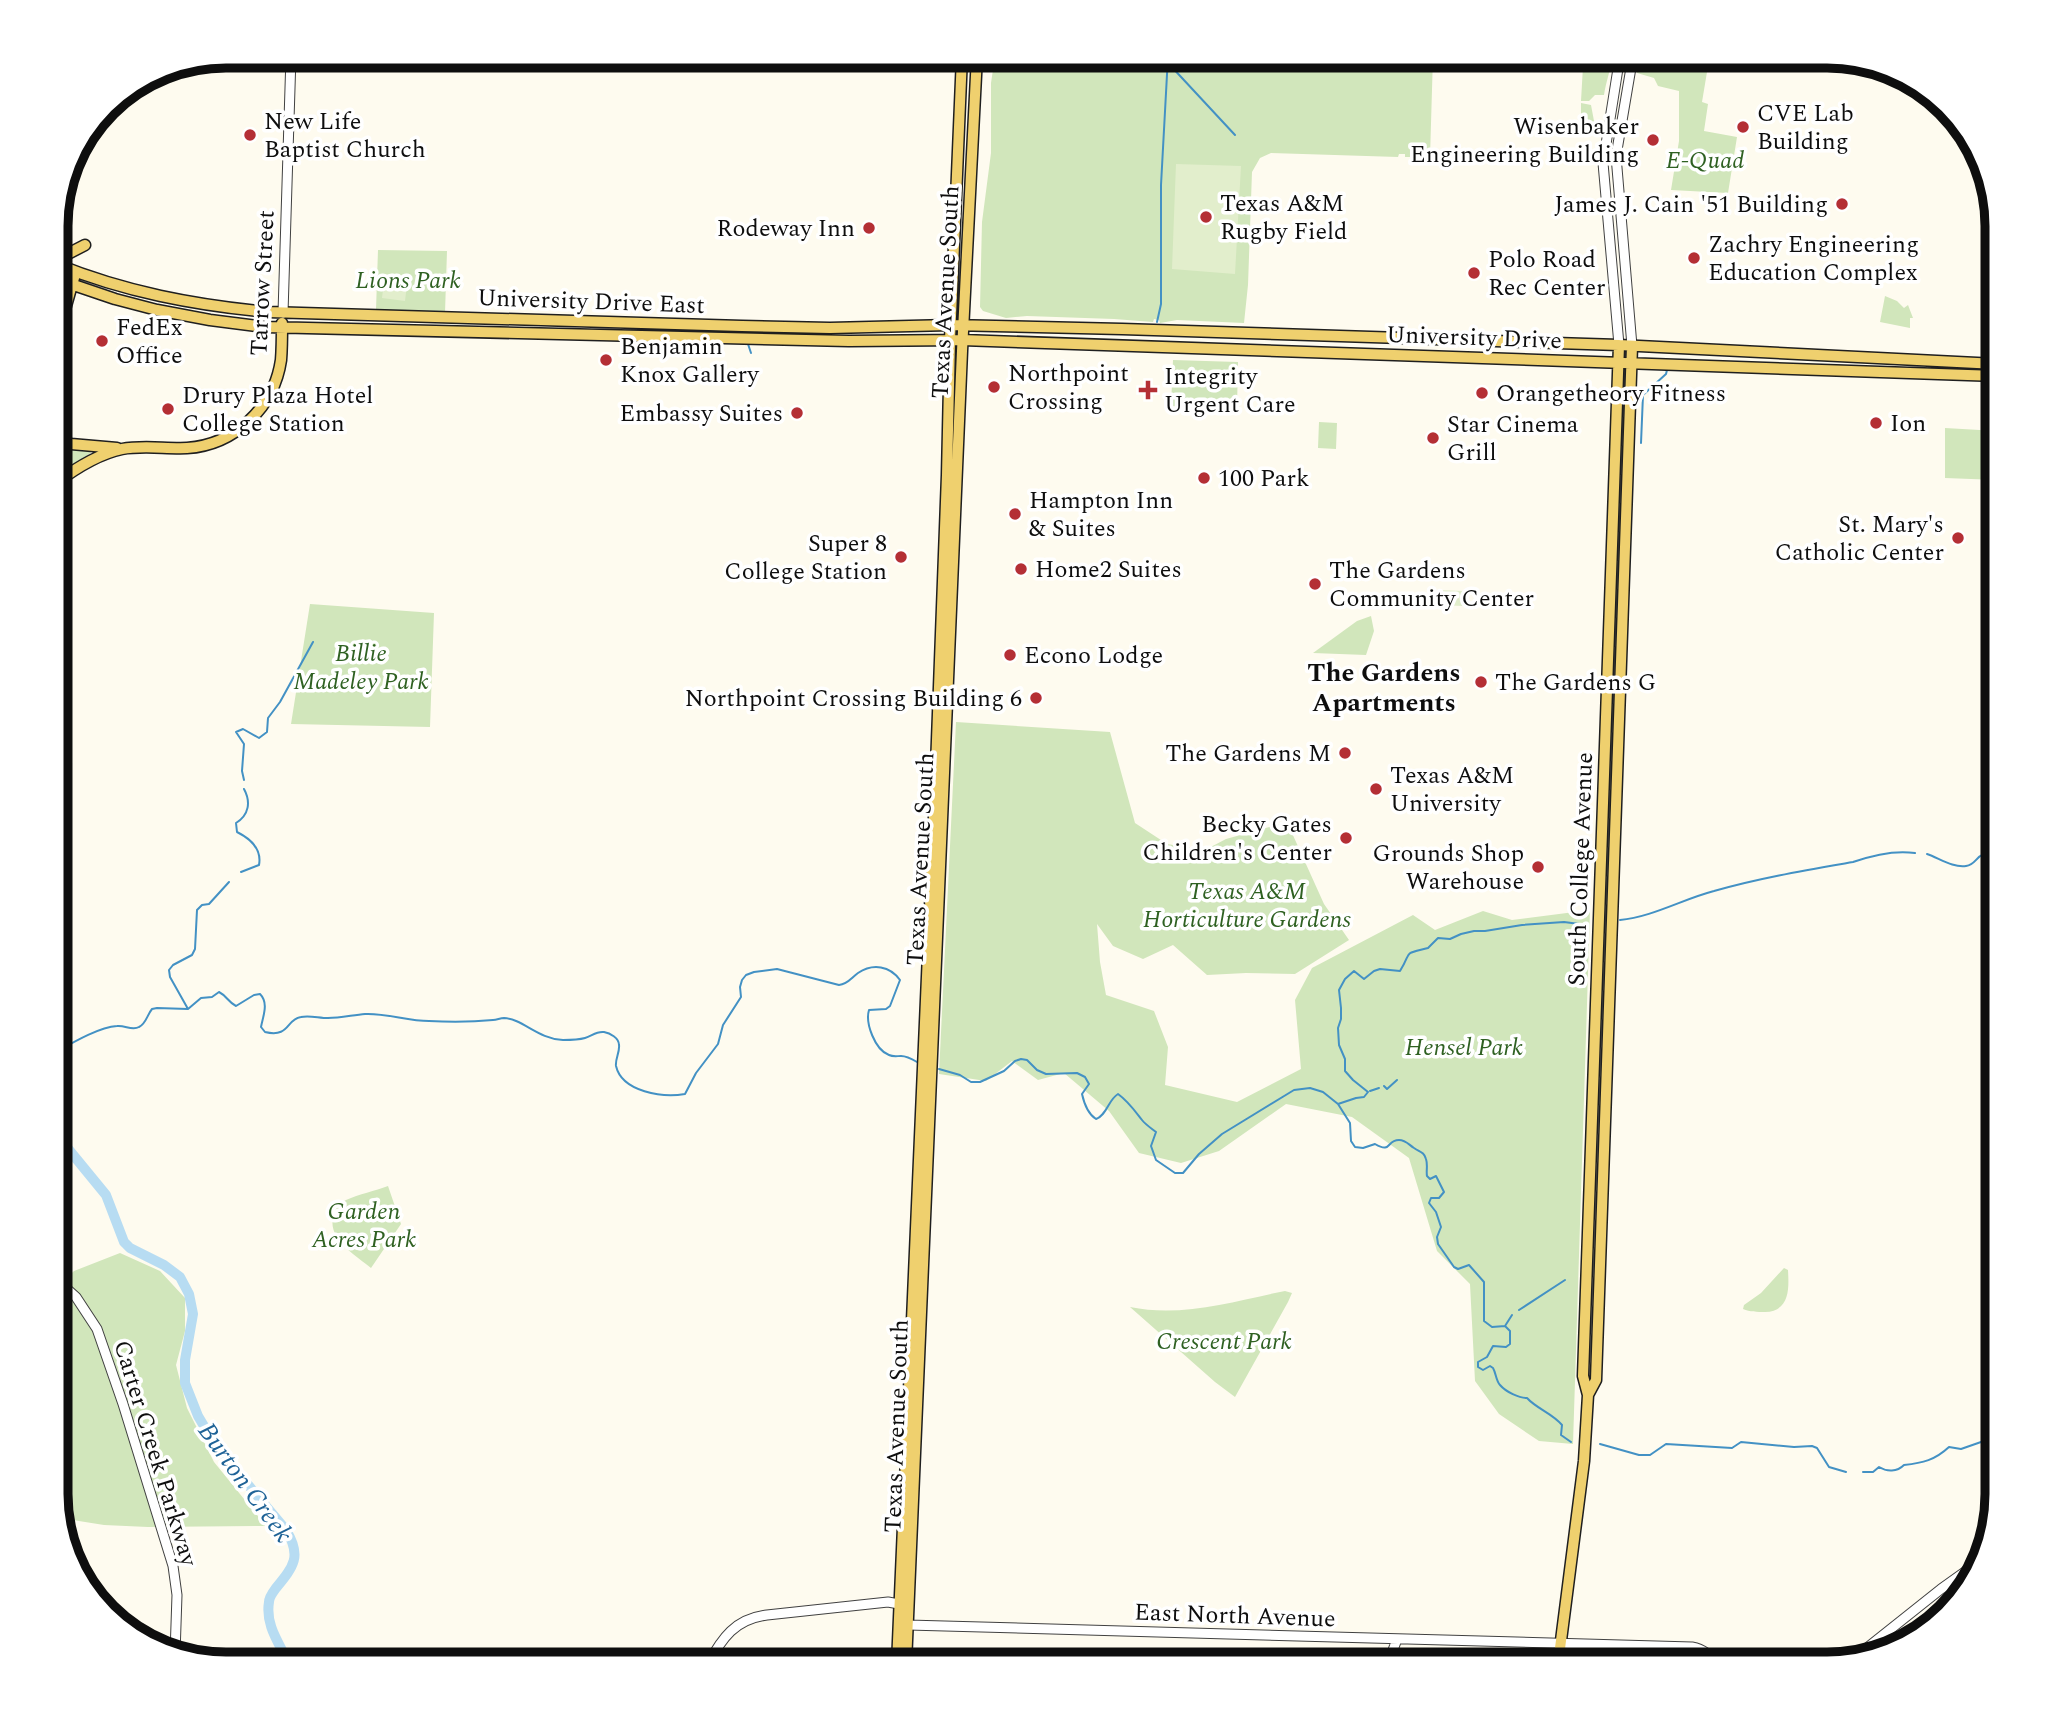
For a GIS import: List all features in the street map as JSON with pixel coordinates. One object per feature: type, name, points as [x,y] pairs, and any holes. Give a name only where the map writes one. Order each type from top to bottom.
[{"type":"main road","name":"Texas Avenue South","points":[[897,1652],[947,489],[950,325],[961,69]]},
{"type":"main road","name":"Texas Avenue South","points":[[907,1652],[975,69]]},
{"type":"main road","points":[[69,254],[85,245]]},
{"type":"main road","name":"University Drive East","points":[[69,268],[157,297],[225,308],[283,313],[830,328],[964,326]]},
{"type":"main road","points":[[69,293],[76,272]]},
{"type":"main road","name":"University Drive East","points":[[71,285],[168,312],[282,328],[849,341],[950,340]]},
{"type":"main road","points":[[966,291],[970,311],[975,319],[1000,327]]},
{"type":"main road","name":"Tarrow Street","points":[[69,475],[92,460],[123,449],[199,446],[238,431],[263,405],[271,391],[281,361],[283,313]]},
{"type":"main road","points":[[395,329],[399,323],[411,323],[420,317]]},
{"type":"main road","points":[[483,331],[495,326],[511,326],[515,319]]},
{"type":"main road","points":[[536,333],[541,328],[554,328],[562,321]]},
{"type":"main road","name":"University Drive","points":[[964,326],[1619,345],[1985,363]]},
{"type":"main road","name":"University Drive","points":[[950,340],[1985,376]]},
{"type":"main road","name":"South College Avenue","points":[[1560,1652],[1582,1480],[1588,1395],[1583,1376],[1619,345]]},
{"type":"main road","name":"South College Avenue","points":[[1588,1395],[1596,1380],[1632,346]]},
{"type":"main road","points":[[69,443],[123,449]]},
{"type":"main road","points":[[1613,532],[1626,533]]},
{"type":"main road","points":[[940,655],[945,661],[943,708],[947,716]]},
{"type":"main road","points":[[1602,837],[1615,837]]},
{"type":"main road","points":[[922,1070],[926,1083],[924,1130],[929,1137]]},
{"type":"main road","points":[[1592,1121],[1606,1122]]},
{"type":"main road","points":[[919,1149],[923,1153],[921,1205],[926,1218]]},
{"type":"main road","points":[[910,1349],[915,1354],[913,1402],[917,1409]]},
{"type":"street","points":[[1617,68],[1604,144],[1603,170],[1619,345]]},
{"type":"street","points":[[1631,68],[1616,156],[1632,346]]},
{"type":"street","name":"Tarrow Street","points":[[283,313],[291,69]]},
{"type":"street","points":[[1616,75],[1629,77]]},
{"type":"street","name":"Carter Creek Parkway","points":[[69,1291],[97,1329],[173,1566],[177,1595],[175,1643]]},
{"type":"street","points":[[1871,1645],[1964,1572]]},
{"type":"street","points":[[715,1652],[737,1624],[753,1617],[888,1602],[899,1604],[908,1625]]},
{"type":"street","name":"East North Avenue","points":[[908,1625],[1692,1647],[1705,1652]]},
{"type":"street","points":[[1392,1652],[1397,1639]]},
{"type":"green space","points":[[1433,68],[1430,157],[1405,157],[1405,154],[1399,154],[1398,157],[1271,153],[1260,158],[1252,172],[1244,323],[1177,320],[1160,323],[1154,319],[1153,322],[1027,316],[1006,318],[983,311],[980,307],[982,222],[991,153],[993,69]]},
{"type":"green space","points":[[1583,68],[1610,68],[1604,95],[1595,95],[1589,101],[1581,101]]},
{"type":"green space","name":"E-Quad","points":[[1638,68],[1708,68],[1702,102],[1708,104],[1704,131],[1737,137],[1728,193],[1671,190],[1679,141],[1679,91],[1658,86],[1654,78],[1637,73]]},
{"type":"green space","points":[[1581,103],[1591,105],[1594,121],[1601,126],[1593,128],[1581,125]]},
{"type":"green space","name":"Texas A&M Rugby Field","points":[[1176,164],[1241,166],[1235,274],[1172,269]]},
{"type":"green space","name":"Lions Park","points":[[378,250],[447,251],[445,313],[376,310]]},
{"type":"green space","points":[[384,282],[407,284],[405,301],[382,298]]},
{"type":"green space","points":[[1885,296],[1897,301],[1904,308],[1908,305],[1913,318],[1910,318],[1910,328],[1880,322]]},
{"type":"green space","points":[[1173,360],[1238,362],[1237,408],[1171,406]]},
{"type":"green space","points":[[1319,422],[1337,423],[1336,449],[1318,448]]},
{"type":"green space","points":[[1945,428],[1985,430],[1985,480],[1945,478]]},
{"type":"green space","points":[[69,447],[91,453],[69,467]]},
{"type":"green space","points":[[1437,590],[1464,591],[1463,606],[1437,605]]},
{"type":"green space","name":"Billie Madeley Park","points":[[310,604],[434,613],[430,727],[291,724]]},
{"type":"green space","points":[[1371,616],[1374,631],[1366,655],[1313,653],[1357,621]]},
{"type":"green space","name":"Hensel Park","points":[[956,722],[1110,732],[1135,823],[1167,844],[1205,850],[1226,839],[1287,822],[1324,904],[1349,940],[1295,974],[1207,975],[1173,945],[1143,959],[1113,946],[1097,924],[1106,995],[1154,1011],[1168,1047],[1165,1085],[1237,1102],[1301,1069],[1295,1000],[1312,968],[1413,915],[1435,930],[1483,911],[1512,920],[1590,910],[1573,1444],[1539,1441],[1499,1414],[1475,1381],[1470,1284],[1437,1251],[1409,1158],[1352,1117],[1286,1104],[1219,1151],[1181,1163],[1139,1153],[1109,1111],[1064,1073],[1038,1080],[1012,1061],[986,1081],[939,1074]]},
{"type":"green space","name":"Garden Acres Park","points":[[388,1186],[401,1224],[371,1268],[339,1240],[333,1225],[334,1212],[346,1200]]},
{"type":"green space","points":[[120,1253],[160,1271],[185,1298],[185,1331],[176,1365],[187,1408],[214,1462],[266,1526],[148,1527],[104,1525],[71,1520],[69,1276],[74,1271]]},
{"type":"green space","points":[[1784,1268],[1788,1270],[1788,1291],[1779,1308],[1765,1312],[1743,1309],[1744,1305],[1761,1293]]},
{"type":"green space","name":"Crescent Park","points":[[1285,1291],[1292,1293],[1288,1302],[1235,1397],[1130,1307],[1169,1311]]},
{"type":"waterway","points":[[1157,322],[1161,304],[1161,185],[1167,68]]},
{"type":"waterway","points":[[1173,68],[1235,135]]},
{"type":"waterway","points":[[748,344],[751,353]]},
{"type":"waterway","points":[[1641,443],[1643,395],[1667,370]]},
{"type":"waterway","points":[[244,780],[244,744],[236,732],[243,729],[259,738],[267,732],[268,718],[280,702],[313,642]]},
{"type":"waterway","points":[[241,872],[259,865],[259,854],[254,845],[237,832],[236,823],[244,816],[247,808],[248,799],[244,789]]},
{"type":"waterway","points":[[1620,920],[1748,882],[1884,854],[1915,853]]},
{"type":"waterway","points":[[1927,854],[1961,866],[1970,865],[1985,854]]},
{"type":"waterway","points":[[188,1009],[170,977],[169,970],[192,955],[195,949],[197,910],[202,905],[209,904],[229,882]]},
{"type":"waterway","points":[[1338,1104],[1364,1097],[1368,1092],[1345,1071],[1345,1059],[1339,1045],[1339,990],[1345,979],[1354,971],[1364,979],[1380,969],[1400,971],[1409,954],[1428,948],[1438,938],[1450,939],[1474,931],[1522,925],[1564,922],[1587,925]]},
{"type":"waterway","points":[[69,1045],[102,1029],[117,1026],[139,1027],[152,1009],[188,1009],[201,998],[212,997],[219,992],[236,1006],[260,994],[265,1005],[261,1027],[265,1032],[273,1033],[283,1030],[296,1018],[333,1018],[365,1014],[437,1021],[504,1018],[554,1039],[563,1040],[579,1039],[599,1032],[606,1033],[619,1042],[616,1066],[626,1082],[655,1094],[676,1095],[685,1094],[696,1073],[718,1044],[723,1025],[741,997],[740,987],[746,975],[777,969],[839,985],[858,973],[875,967],[886,969],[900,980],[890,1006],[886,1009],[869,1010],[868,1022],[872,1036],[884,1052],[917,1062]]},
{"type":"waterway","points":[[939,1069],[960,1075],[971,1082],[980,1082],[1004,1071],[1021,1059],[1027,1060],[1037,1070],[1046,1074],[1077,1073],[1085,1077],[1089,1084],[1082,1094],[1093,1117],[1100,1117],[1118,1094],[1156,1132],[1151,1146],[1156,1160],[1175,1173],[1183,1173],[1199,1154],[1222,1134],[1294,1090],[1310,1088],[1323,1092],[1338,1104],[1350,1123],[1351,1141],[1355,1147],[1363,1148],[1375,1144],[1384,1148],[1401,1140],[1422,1152],[1427,1161],[1427,1176],[1430,1179],[1436,1176],[1444,1192],[1439,1198],[1431,1198],[1429,1203],[1436,1212],[1441,1227],[1437,1237],[1438,1244],[1454,1267],[1458,1269],[1469,1265],[1484,1282],[1484,1321],[1492,1327],[1505,1326],[1510,1331],[1510,1344],[1506,1347],[1493,1346],[1487,1357],[1478,1362],[1478,1367],[1483,1370],[1490,1366],[1503,1388],[1527,1398],[1554,1417],[1562,1425],[1561,1435],[1571,1442]]},
{"type":"waterway","points":[[1384,1086],[1387,1089],[1397,1080]]},
{"type":"waterway","points":[[1370,1091],[1379,1088]]},
{"type":"waterway","name":"Burton Creek","points":[[69,1150],[106,1195],[124,1242],[180,1277],[189,1294],[193,1314],[185,1360],[185,1383],[198,1416],[217,1448],[286,1530],[294,1547],[291,1567],[269,1600],[269,1619],[283,1652]]},
{"type":"waterway","points":[[1519,1310],[1565,1280]]},
{"type":"waterway","points":[[1505,1326],[1512,1315]]},
{"type":"waterway","points":[[1600,1444],[1639,1455],[1650,1455],[1666,1444],[1732,1448],[1741,1442],[1812,1446],[1817,1448],[1829,1467],[1846,1472]]},
{"type":"waterway","points":[[1863,1472],[1873,1472],[1879,1467],[1895,1470],[1904,1465],[1928,1460],[1949,1447],[1961,1449],[1981,1442],[1985,1444]]},
{"type":"place","name":"CVE Lab Building","points":[[1743,127]]},
{"type":"place","name":"New Life Baptist Church","points":[[250,135]]},
{"type":"place","name":"Wisenbaker Engineering Building","points":[[1653,140]]},
{"type":"place","name":"James J. Cain '51 Building","points":[[1842,204]]},
{"type":"place","name":"Texas A&M Rugby Field","points":[[1206,217]]},
{"type":"place","name":"Rodeway Inn","points":[[869,228]]},
{"type":"place","name":"Zachry Engineering Education Complex","points":[[1694,258]]},
{"type":"place","name":"Polo Road Rec Center","points":[[1474,273]]},
{"type":"place","name":"FedEx Office","points":[[102,341]]},
{"type":"place","name":"Benjamin Knox Gallery","points":[[606,360]]},
{"type":"place","name":"Northpoint Crossing","points":[[994,387]]},
{"type":"place","name":"Integrity Urgent Care","points":[[1148,390]]},
{"type":"place","name":"Orangetheory Fitness","points":[[1482,393]]},
{"type":"place","name":"Drury Plaza Hotel College Station","points":[[168,409]]},
{"type":"place","name":"Embassy Suites","points":[[797,413]]},
{"type":"place","name":"Ion","points":[[1876,423]]},
{"type":"place","name":"Star Cinema Grill","points":[[1433,438]]},
{"type":"place","name":"100 Park","points":[[1204,478]]},
{"type":"place","name":"Hampton Inn & Suites","points":[[1015,514]]},
{"type":"place","name":"St. Mary's Catholic Center","points":[[1958,538]]},
{"type":"place","name":"Super 8 College Station","points":[[901,557]]},
{"type":"place","name":"Home2 Suites","points":[[1021,569]]},
{"type":"place","name":"The Gardens Community Center","points":[[1315,584]]},
{"type":"place","name":"Econo Lodge","points":[[1010,655]]},
{"type":"place","name":"The Gardens G","points":[[1481,682]]},
{"type":"place","name":"Northpoint Crossing Building 6","points":[[1036,698]]},
{"type":"place","name":"The Gardens M","points":[[1345,753]]},
{"type":"place","name":"Texas A&M University","points":[[1376,789]]},
{"type":"place","name":"Becky Gates Children's Center","points":[[1346,838]]},
{"type":"place","name":"Grounds Shop Warehouse","points":[[1538,867]]},
{"type":"district","name":"The Gardens Apartments","points":[[1384,687]]},
{"type":"park label","name":"Texas A&M Horticulture Gardens","points":[[1247,905]]}]
